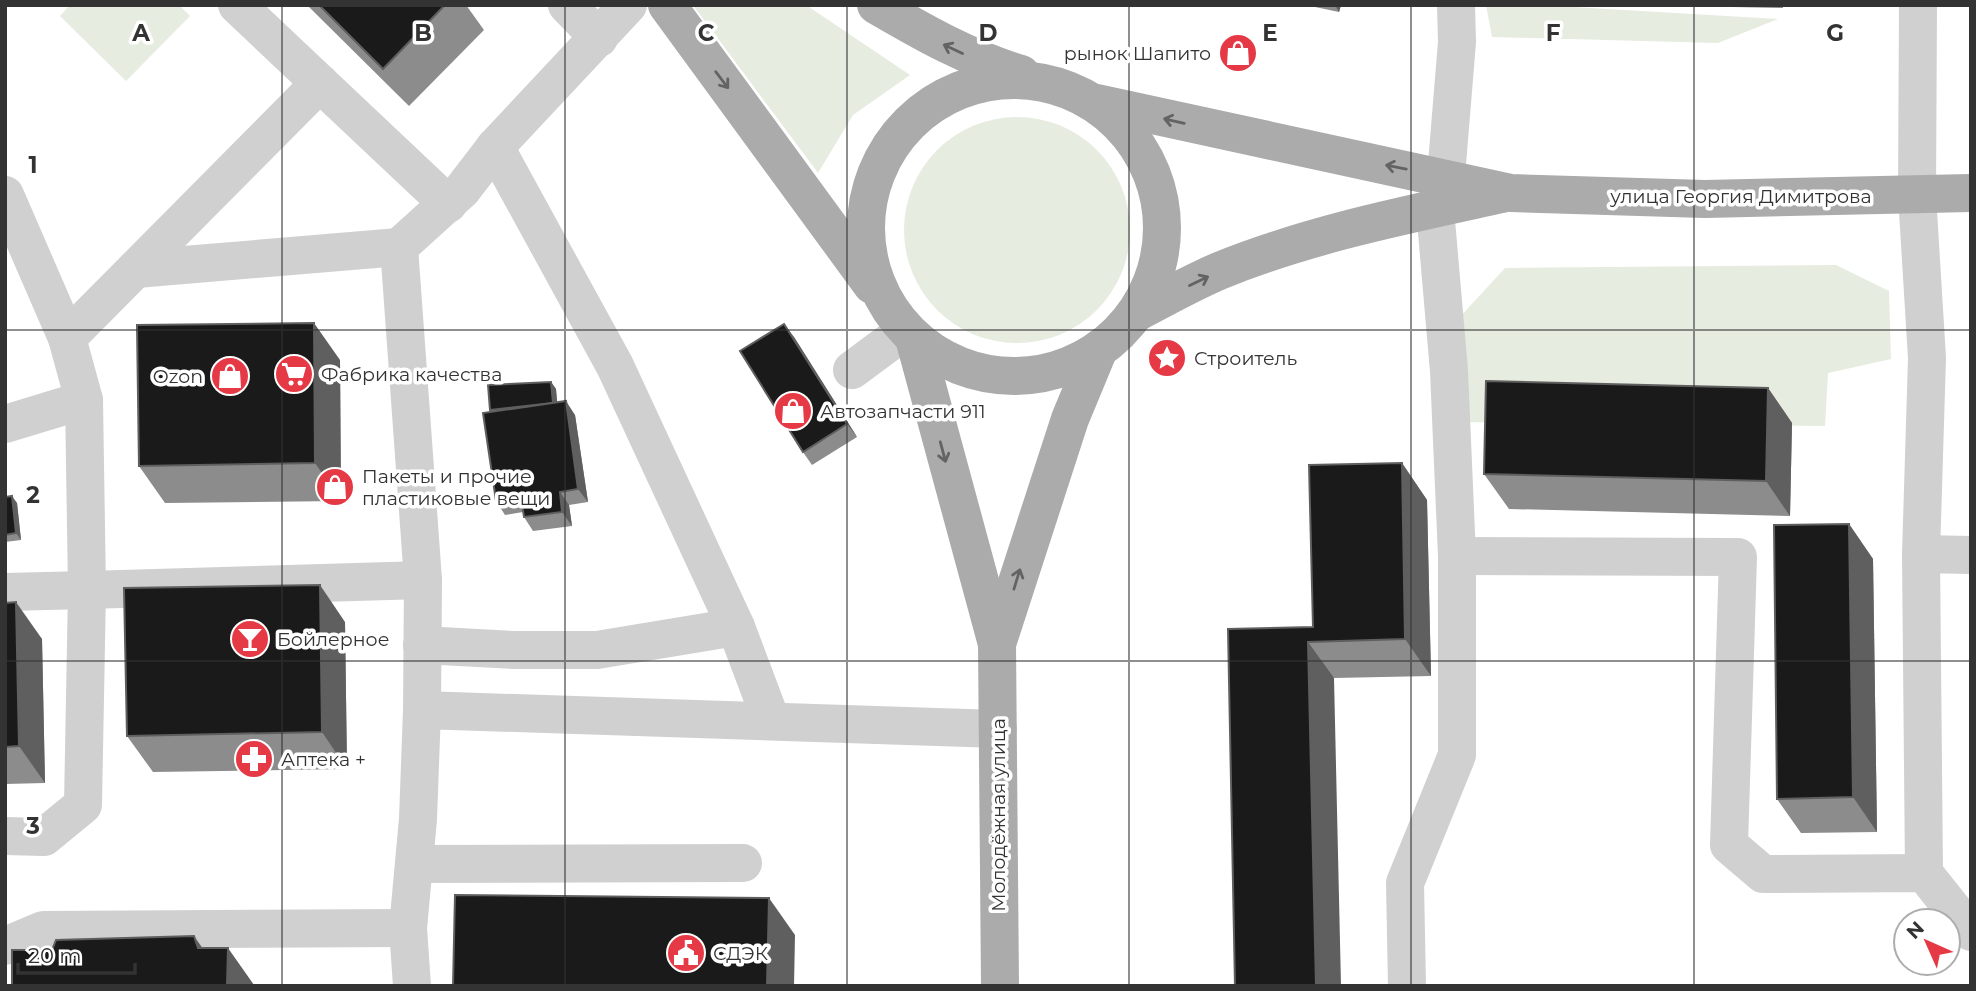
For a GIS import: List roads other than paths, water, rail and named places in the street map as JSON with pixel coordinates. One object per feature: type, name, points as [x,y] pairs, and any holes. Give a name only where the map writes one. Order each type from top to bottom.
[{"type":"main road","points":[[667,5],[890,313],[910,334],[963,369],[1005,375],[1052,371],[1073,364],[1098,349],[1138,312],[1153,280],[1160,256],[1163,229],[1159,198],[1146,156],[1116,120],[1092,101],[1040,80],[982,62],[939,43],[876,5]]},
{"type":"main road","points":[[875,289],[866,220],[878,173],[897,139],[926,108],[952,94],[994,81],[1040,80]]},
{"type":"main road","name":"улица Георгия Димитрова","points":[[1092,101],[1234,135],[1441,193],[1511,192],[1705,200],[1971,194]]},
{"type":"main road","name":"улица Георгия Димитрова","points":[[1138,312],[1218,272],[1368,222],[1441,193]]},
{"type":"main road","name":"Молодёжная улица","points":[[910,334],[997,644],[1000,986]]},
{"type":"main road","name":"Молодёжная улица","points":[[997,644],[1063,442],[1098,349]]},
{"type":"lane","points":[[237,5],[447,204]]},
{"type":"lane","points":[[567,5],[599,38]]},
{"type":"lane","points":[[136,269],[399,247],[463,190],[495,147],[628,5]]},
{"type":"lane","points":[[1407,986],[1405,883],[1457,755],[1457,556],[1441,193],[1457,42],[1456,5]]},
{"type":"lane","points":[[1918,5],[1917,195],[1927,358],[1921,554],[1924,873],[1971,932]]},
{"type":"lane","points":[[67,338],[320,83]]},
{"type":"lane","points":[[495,147],[615,366],[736,627],[771,720]]},
{"type":"lane","points":[[5,195],[67,338],[84,400],[87,590],[83,805],[44,837],[5,836]]},
{"type":"lane","points":[[399,247],[423,580],[422,710],[408,928],[412,986]]},
{"type":"lane","points":[[852,370],[910,334]]},
{"type":"lane","points":[[5,424],[84,400]]},
{"type":"lane","points":[[1921,554],[1971,555]]},
{"type":"lane","points":[[1457,556],[1738,557],[1729,845],[1763,874],[1924,873]]},
{"type":"lane","points":[[5,592],[423,580]]},
{"type":"lane","points":[[422,645],[514,650],[597,650],[736,627]]},
{"type":"lane","points":[[422,710],[998,729]]},
{"type":"lane","points":[[414,864],[743,863]]},
{"type":"lane","points":[[5,946],[43,930],[408,928]]},
{"type":"place","name":"рынок Шапито","points":[[1238,53]]},
{"type":"place","name":"Строитель","points":[[1167,358]]},
{"type":"place","name":"Фабрика качества","points":[[294,374]]},
{"type":"place","name":"Ozon","points":[[230,376]]},
{"type":"place","name":"Автозапчасти 911","points":[[793,411]]},
{"type":"place","name":"Пакеты и прочие пластиковые вещи","points":[[335,487]]},
{"type":"place","name":"Бойлерное","points":[[250,639]]},
{"type":"place","name":"Аптека +","points":[[254,759]]},
{"type":"place","name":"СДЭК","points":[[686,953]]}]
